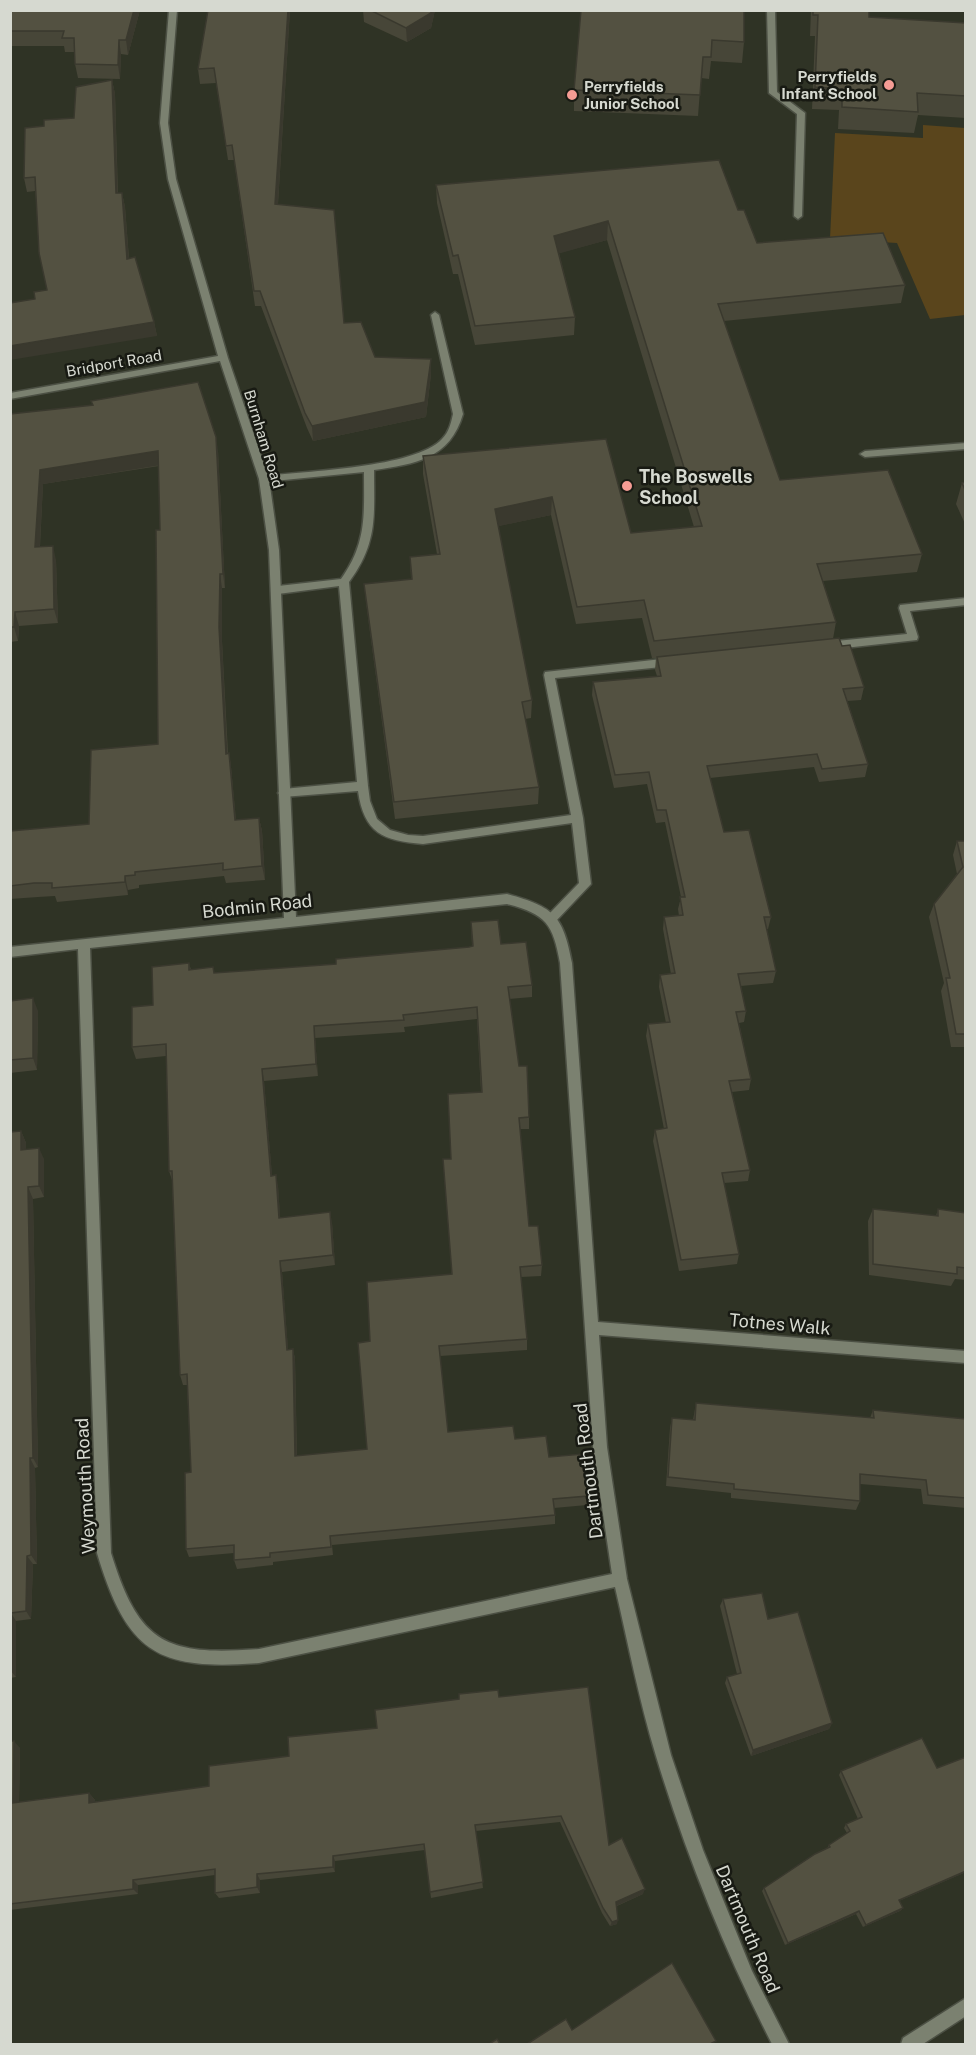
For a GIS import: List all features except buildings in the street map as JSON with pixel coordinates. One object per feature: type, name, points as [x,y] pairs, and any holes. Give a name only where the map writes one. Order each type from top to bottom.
[{"type":"street","name":"Burnham Road","points":[[173,10],[164,123],[170,168],[223,358],[264,479],[278,590],[283,793],[290,920]]},
{"type":"street","points":[[771,10],[773,93],[801,113],[798,216]]},
{"type":"street","points":[[264,479],[417,461],[448,441],[456,427],[458,414],[435,315]]},
{"type":"street","name":"Bridport Road","points":[[10,396],[223,358]]},
{"type":"street","points":[[865,454],[966,446]]},
{"type":"street","points":[[278,590],[344,582],[357,566],[368,538],[369,468]]},
{"type":"street","points":[[344,582],[365,808],[371,823],[388,834],[405,839],[423,840],[577,818]]},
{"type":"street","points":[[819,646],[914,637],[904,608],[966,601]]},
{"type":"street","points":[[552,918],[585,884],[577,818],[549,675],[678,661]]},
{"type":"street","points":[[283,793],[363,786]]},
{"type":"street","name":"Bodmin Road","points":[[10,951],[507,899],[536,906],[552,918]]},
{"type":"street","name":"Dartmouth Road","points":[[552,918],[562,939],[566,963],[600,1447],[620,1579],[663,1755],[695,1850],[746,1976],[781,2044]]},
{"type":"street","name":"Weymouth Road","points":[[84,943],[104,1553],[113,1590],[127,1614],[153,1643],[181,1656],[219,1661],[259,1656],[620,1579]]},
{"type":"street","name":"Totnes Walk","points":[[593,1328],[966,1357]]},
{"type":"street","points":[[909,2044],[966,2007]]},
{"type":"shaded area","points":[[923,125],[965,128],[965,315],[930,319],[897,243],[830,239],[835,133],[923,138]]},
{"type":"place","name":"Perryfields Infant School","points":[[889,85]]},
{"type":"place","name":"Perryfields Junior School","points":[[572,95]]},
{"type":"place","name":"The Boswells School","points":[[627,486]]}]
